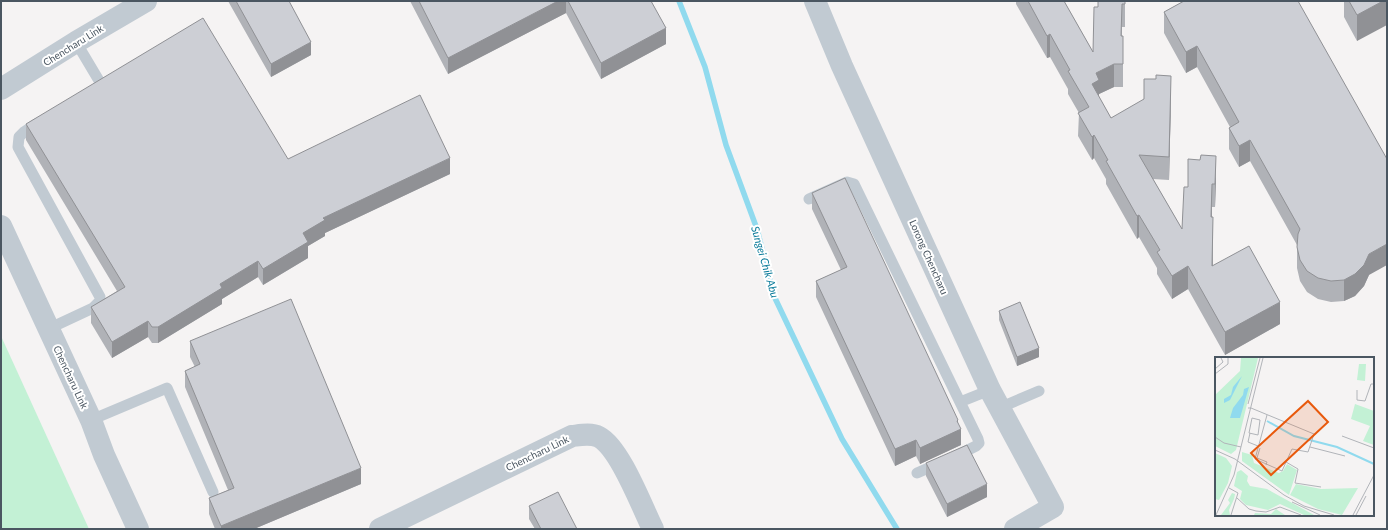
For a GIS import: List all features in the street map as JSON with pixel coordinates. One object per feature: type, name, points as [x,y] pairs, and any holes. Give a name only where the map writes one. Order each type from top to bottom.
[{"type":"street","name":"Chencharu Link","points":[[1,90],[76,42],[146,1]]},
{"type":"street","name":"Lorong Chencharu","points":[[815,1],[842,66],[994,399],[1053,507],[1015,529]]},
{"type":"street","name":"Chencharu Link","points":[[1,226],[91,420],[104,455],[138,529]]},
{"type":"street","name":"Chencharu Link","points":[[380,529],[572,436],[585,434],[599,437],[610,446],[620,459],[653,529]]},
{"type":"lane","points":[[76,42],[101,84]]},
{"type":"lane","points":[[48,329],[92,308],[100,301],[100,297],[18,147],[19,137],[24,132],[50,116]]},
{"type":"lane","points":[[809,199],[847,182],[854,184],[979,442],[976,446],[917,473]]},
{"type":"lane","points":[[91,420],[167,388],[213,492]]},
{"type":"lane","points":[[960,402],[994,399],[1039,390]]},
{"type":"green space","points":[[1,336],[89,529],[1,529]]},
{"type":"building","points":[[236,1],[289,1],[311,42],[271,64]]},
{"type":"building","points":[[419,1],[558,1],[448,58]]},
{"type":"building","points":[[568,1],[651,1],[666,28],[601,63]]},
{"type":"building","points":[[1028,1],[1064,1],[1093,52],[1094,7],[1098,7],[1098,1],[1125,1],[1125,4],[1122,4],[1121,36],[1123,36],[1123,64],[1114,64],[1096,73],[1099,80],[1092,84],[1111,118],[1144,99],[1144,79],[1156,79],[1156,75],[1171,76],[1169,157],[1139,155],[1182,229],[1184,187],[1188,187],[1188,159],[1200,160],[1201,155],[1216,156],[1215,184],[1212,184],[1212,266],[1249,246],[1280,302],[1225,332],[1188,266],[1172,276],[1157,252],[1160,250],[1139,215],[1137,216],[1106,161],[1108,160],[1094,135],[1092,137],[1078,113],[1089,107],[1068,71],[1070,70],[1050,34],[1047,36]]},
{"type":"building","points":[[1184,1],[1298,1],[1387,159],[1387,244],[1369,254],[1364,265],[1355,274],[1344,280],[1331,281],[1318,278],[1307,271],[1300,260],[1297,247],[1300,229],[1250,140],[1239,146],[1229,128],[1239,122],[1197,46],[1186,52],[1164,12]]},
{"type":"building","points":[[1349,1],[1383,1],[1357,15]]},
{"type":"building","points":[[203,18],[288,159],[420,95],[450,158],[323,218],[325,220],[303,233],[308,242],[263,269],[258,261],[220,284],[222,288],[158,327],[152,327],[148,321],[112,342],[91,307],[125,287],[26,124]]},
{"type":"building","points":[[845,178],[961,429],[920,448],[916,440],[895,449],[816,281],[847,267],[812,193]]},
{"type":"building","points":[[291,299],[361,468],[221,526],[209,498],[234,488],[185,371],[200,364],[190,341]]},
{"type":"building","points":[[1020,302],[1039,348],[1017,357],[999,311]]},
{"type":"building","points":[[967,445],[987,484],[947,504],[926,463]]},
{"type":"building","points":[[558,492],[577,529],[541,529],[529,506]]},
{"type":"waterway","name":"Sungei Chik Abu","points":[[679,1],[705,67],[726,145],[757,229],[774,296],[842,439],[897,529]]}]
